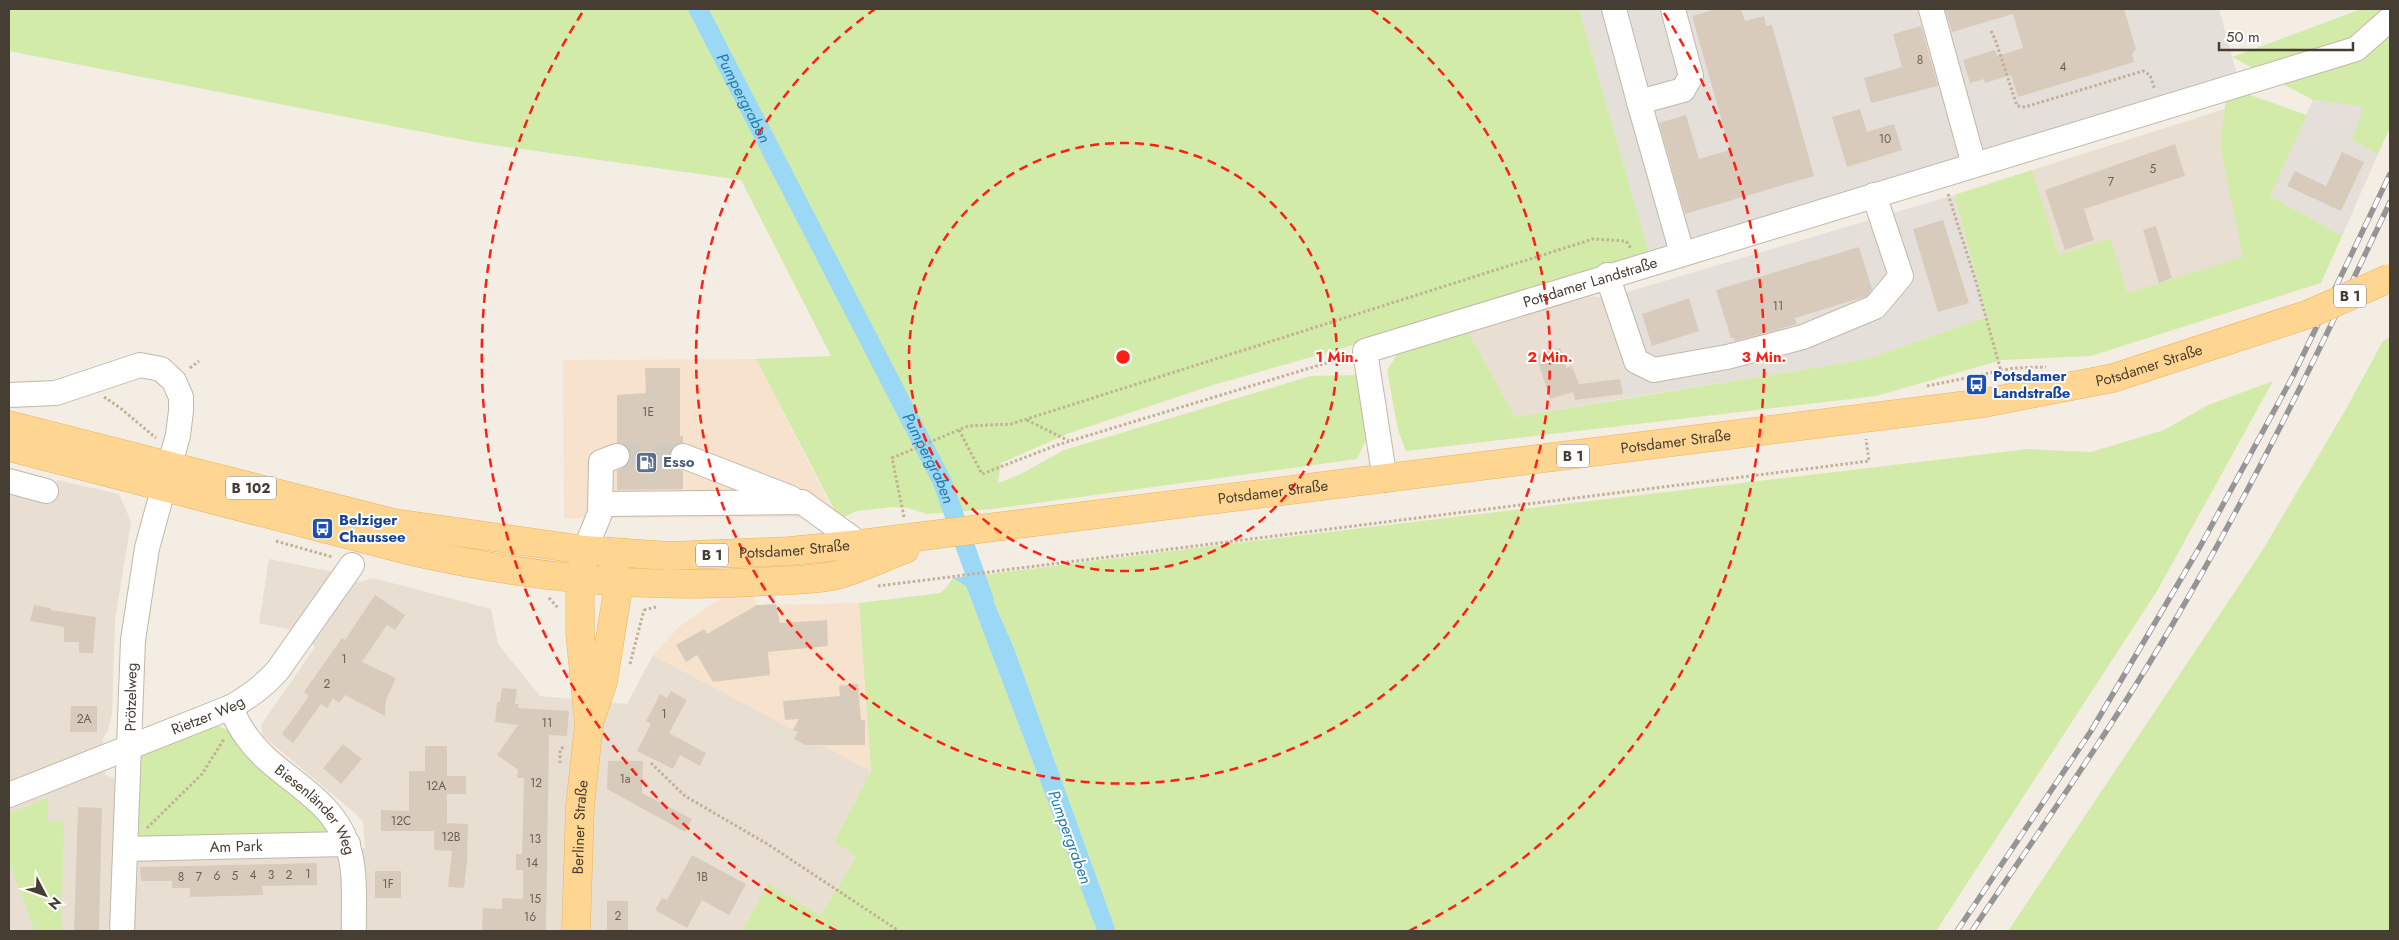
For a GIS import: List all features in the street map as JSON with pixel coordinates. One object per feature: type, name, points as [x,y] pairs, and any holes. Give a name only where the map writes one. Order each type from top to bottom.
[{"type":"main road","name":"Potsdamer Straße","points":[[595,551],[669,556],[730,555],[860,544],[1385,480],[1984,403],[2113,378],[2309,314],[2390,278]]},
{"type":"main road","name":"B 102","points":[[9,425],[394,523],[595,551]]},
{"type":"main road","name":"B 102","points":[[9,447],[169,466],[421,554],[470,564],[580,580],[619,583]]},
{"type":"main road","name":"Potsdamer Straße","points":[[619,583],[659,585],[730,583],[838,575],[944,534]]},
{"type":"main road","name":"Berliner Straße","points":[[576,931],[580,806],[589,724],[580,632],[580,580],[595,551]]},
{"type":"main road","points":[[595,551],[614,567],[619,583]]},
{"type":"main road","name":"Berliner Straße","points":[[589,724],[603,682],[619,583]]},
{"type":"street","points":[[1614,9],[1682,252]]},
{"type":"street","points":[[1639,102],[1683,90],[1691,76],[1672,9]]},
{"type":"street","points":[[1931,9],[1974,165]]},
{"type":"street","name":"Potsdamer Landstraße","points":[[1366,351],[1682,252],[1874,196],[2356,48],[2390,19]]},
{"type":"street","points":[[1607,276],[1636,361],[1654,370],[1727,357],[1803,337],[1875,307],[1900,276],[1874,196]]},
{"type":"street","points":[[1366,351],[1385,480]]},
{"type":"street","name":"Prötzelweg","points":[[9,395],[56,394],[84,386],[140,365],[161,370],[174,381],[181,397],[182,411],[138,594],[130,676],[130,748],[127,766],[122,931]]},
{"type":"street","points":[[595,551],[600,513],[601,462],[617,456]]},
{"type":"street","points":[[683,456],[802,502],[860,544]]},
{"type":"street","points":[[9,482],[46,491]]},
{"type":"street","points":[[600,504],[802,502]]},
{"type":"street","name":"Rietzer Weg","points":[[9,795],[231,707],[265,684],[278,670],[352,565]]},
{"type":"street","name":"Biesenländer Weg","points":[[231,707],[247,738],[258,750],[326,807],[341,828],[348,844],[352,866],[354,931]]},
{"type":"street","name":"Am Park","points":[[125,849],[348,844]]},
{"type":"path","points":[[1991,31],[2017,106],[2025,107],[2143,71],[2150,75],[2160,107]]},
{"type":"path","points":[[1942,175],[1976,282],[2001,371]]},
{"type":"path","points":[[904,518],[892,458],[968,426],[1011,424],[1593,239],[1626,241],[1643,264]]},
{"type":"path","points":[[959,430],[982,474],[1069,441],[1366,351]]},
{"type":"path","points":[[84,386],[119,406],[155,437],[169,466]]},
{"type":"path","points":[[1026,419],[1069,441]]},
{"type":"path","points":[[949,578],[1869,461]]},
{"type":"path","points":[[125,849],[202,774],[228,733],[231,707]]},
{"type":"path","points":[[651,763],[685,796],[770,845],[899,931]]},
{"type":"shaded area","points":[[1579,9],[2219,9],[2237,75],[1650,256]]},
{"type":"shaded area","points":[[2313,100],[2365,107],[2352,140],[2378,154],[2342,236],[2270,196]]},
{"type":"shaded area","points":[[2225,109],[2220,146],[2244,257],[2127,293],[2059,255],[2032,170]]},
{"type":"shaded area","points":[[1954,195],[1987,317],[1867,359],[1627,398],[1622,365],[1607,298]]},
{"type":"shaded area","points":[[1592,296],[1607,298],[1622,365],[1627,398],[1515,417],[1468,331]]},
{"type":"shaded area","points":[[756,359],[836,517],[564,518],[563,360]]},
{"type":"shaded area","points":[[57,480],[119,494],[131,522],[115,620],[112,714],[108,731],[103,738],[106,775],[115,779],[114,855],[365,848],[363,822],[356,814],[263,736],[261,725],[315,647],[288,629],[259,623],[269,559],[329,571],[360,582],[373,578],[491,609],[498,644],[540,696],[627,704],[653,655],[871,771],[834,842],[856,855],[821,917],[768,885],[742,931],[9,931],[9,492],[51,502]]},
{"type":"shaded area","points":[[753,595],[757,605],[859,603],[871,771],[653,655],[680,626],[709,606],[725,597]]},
{"type":"green space","points":[[9,9],[1579,9],[1650,256],[1213,385],[1067,434],[1001,463],[998,483],[1021,474],[1064,450],[1311,376],[1357,375],[1368,436],[1357,459],[992,509],[927,514],[908,508],[893,507],[857,511],[839,519],[756,359],[831,356],[741,180],[479,143],[9,51]]},
{"type":"green space","points":[[2361,9],[2390,9],[2390,127],[2378,154],[2352,140],[2364,107],[2313,100],[2232,57]]},
{"type":"green space","points":[[2247,94],[2307,115],[2270,196],[2342,236],[2321,283],[2091,356],[2002,360],[1876,396],[1406,451],[1398,430],[1387,370],[1398,353],[1468,331],[1515,417],[1867,359],[1987,317],[1954,195],[2032,170],[2059,255],[2110,238],[2127,293],[2243,257],[2220,146],[2226,98]]},
{"type":"green space","points":[[2390,337],[2390,931],[2008,931],[2262,551],[2346,409],[2383,341]]},
{"type":"green space","points":[[2273,381],[2157,591],[1936,931],[1116,931],[1014,648],[982,575],[2028,449],[2091,452],[2164,430],[2208,405]]},
{"type":"green space","points":[[953,578],[966,586],[1097,931],[742,931],[768,884],[821,916],[856,856],[834,842],[871,771],[859,603],[940,593]]},
{"type":"green space","points":[[216,725],[230,731],[336,832],[131,844],[134,768],[146,750]]},
{"type":"green space","points":[[48,798],[48,821],[64,821],[61,931],[35,931],[9,863],[9,813]]},
{"type":"water","points":[[982,575],[1014,648],[1116,931],[1097,931],[966,586],[953,578]]},
{"type":"building","points":[[1716,9],[1741,9],[1745,21],[1764,16],[1766,26],[1772,25],[1814,176],[1685,214],[1659,123],[1686,115],[1699,159],[1730,150],[1692,16]]},
{"type":"building","points":[[1945,9],[2124,9],[2136,49],[2132,54],[2134,62],[2018,97],[2011,75],[1985,83],[1984,79],[1970,83],[1963,60],[1995,50],[1997,56],[2023,48],[2013,14],[1952,32]]},
{"type":"building","points":[[1921,26],[1938,86],[1871,103],[1864,78],[1902,67],[1893,34]]},
{"type":"building","points":[[1860,109],[1867,132],[1894,124],[1902,150],[1847,167],[1832,117]]},
{"type":"building","points":[[2175,144],[2185,176],[2084,209],[2094,240],[2065,250],[2045,190]]},
{"type":"building","points":[[2342,152],[2364,162],[2341,211],[2287,186],[2295,171],[2326,186]]},
{"type":"building","points":[[1943,220],[1969,303],[1938,312],[1913,229]]},
{"type":"building","points":[[2156,226],[2172,278],[2159,283],[2143,230]]},
{"type":"building","points":[[1859,247],[1872,289],[1867,296],[1795,318],[1797,324],[1735,341],[1734,338],[1731,338],[1716,290]]},
{"type":"building","points":[[1689,298],[1699,331],[1652,346],[1642,314]]},
{"type":"building","points":[[1560,348],[1566,368],[1572,366],[1579,384],[1620,379],[1623,394],[1575,400],[1573,392],[1550,399],[1536,355]]},
{"type":"building","points":[[645,368],[680,368],[680,436],[683,436],[683,443],[674,446],[669,458],[673,465],[683,471],[683,489],[617,490],[617,471],[627,465],[631,458],[626,446],[617,443],[617,395],[646,393]]},
{"type":"building","points":[[375,595],[405,615],[395,630],[387,625],[362,662],[396,678],[386,700],[385,716],[345,695],[339,703],[333,698],[327,708],[321,704],[293,743],[282,734],[309,696],[304,692],[342,638],[345,640]]},
{"type":"building","points":[[776,604],[780,623],[827,620],[828,646],[768,652],[770,675],[713,682],[697,655],[686,662],[676,645],[704,629],[707,634],[757,605]]},
{"type":"building","points":[[34,605],[51,608],[51,610],[96,617],[93,653],[79,653],[79,642],[64,642],[64,627],[30,621]]},
{"type":"building","points":[[858,684],[861,720],[865,720],[865,745],[805,745],[794,739],[798,732],[793,730],[799,719],[785,720],[783,701],[840,696],[839,686]]},
{"type":"building","points":[[502,688],[517,689],[515,704],[519,704],[518,708],[569,711],[567,736],[549,735],[546,931],[482,931],[483,908],[502,909],[502,898],[523,899],[523,870],[516,870],[516,854],[522,854],[524,778],[517,778],[518,770],[497,755],[518,725],[495,722],[497,702],[500,702]]},
{"type":"building","points":[[671,691],[687,700],[669,733],[706,753],[700,766],[680,755],[673,769],[637,751],[651,724],[646,721],[660,694],[667,698]]},
{"type":"building","points":[[71,706],[97,706],[97,732],[70,732]]},
{"type":"building","points":[[343,744],[362,759],[341,784],[323,768]]},
{"type":"building","points":[[425,746],[447,746],[447,776],[466,776],[466,794],[447,794],[447,823],[468,824],[464,888],[448,887],[452,851],[434,850],[434,831],[381,831],[381,810],[409,811],[409,771],[425,771]]},
{"type":"building","points":[[608,761],[643,761],[642,793],[692,819],[685,832],[607,789]]},
{"type":"building","points":[[78,807],[102,808],[99,931],[74,931]]},
{"type":"building","points":[[692,855],[746,884],[729,915],[702,900],[687,928],[655,910],[662,898],[667,900]]},
{"type":"building","points":[[317,863],[317,885],[262,886],[263,895],[190,897],[190,888],[172,888],[172,881],[141,881],[140,867]]},
{"type":"building","points":[[375,871],[401,871],[401,898],[375,898]]},
{"type":"building","points":[[607,901],[628,901],[628,931],[607,931]]},
{"type":"waterway","name":"Pumpergraben","points":[[698,9],[942,481],[984,599]]},
{"type":"tunnel","points":[[617,456],[683,456]]},
{"type":"railway","points":[[1957,931],[2091,731],[2201,545],[2293,376],[2390,174]]},
{"type":"railway","points":[[1972,931],[2124,704],[2201,575],[2285,417],[2390,202]]},
{"type":"place","name":"Potsdamer Landstraße","points":[[1977,385]]},
{"type":"place","name":"Esso","points":[[647,462]]},
{"type":"place","name":"Belziger Chaussee","points":[[323,529]]}]
